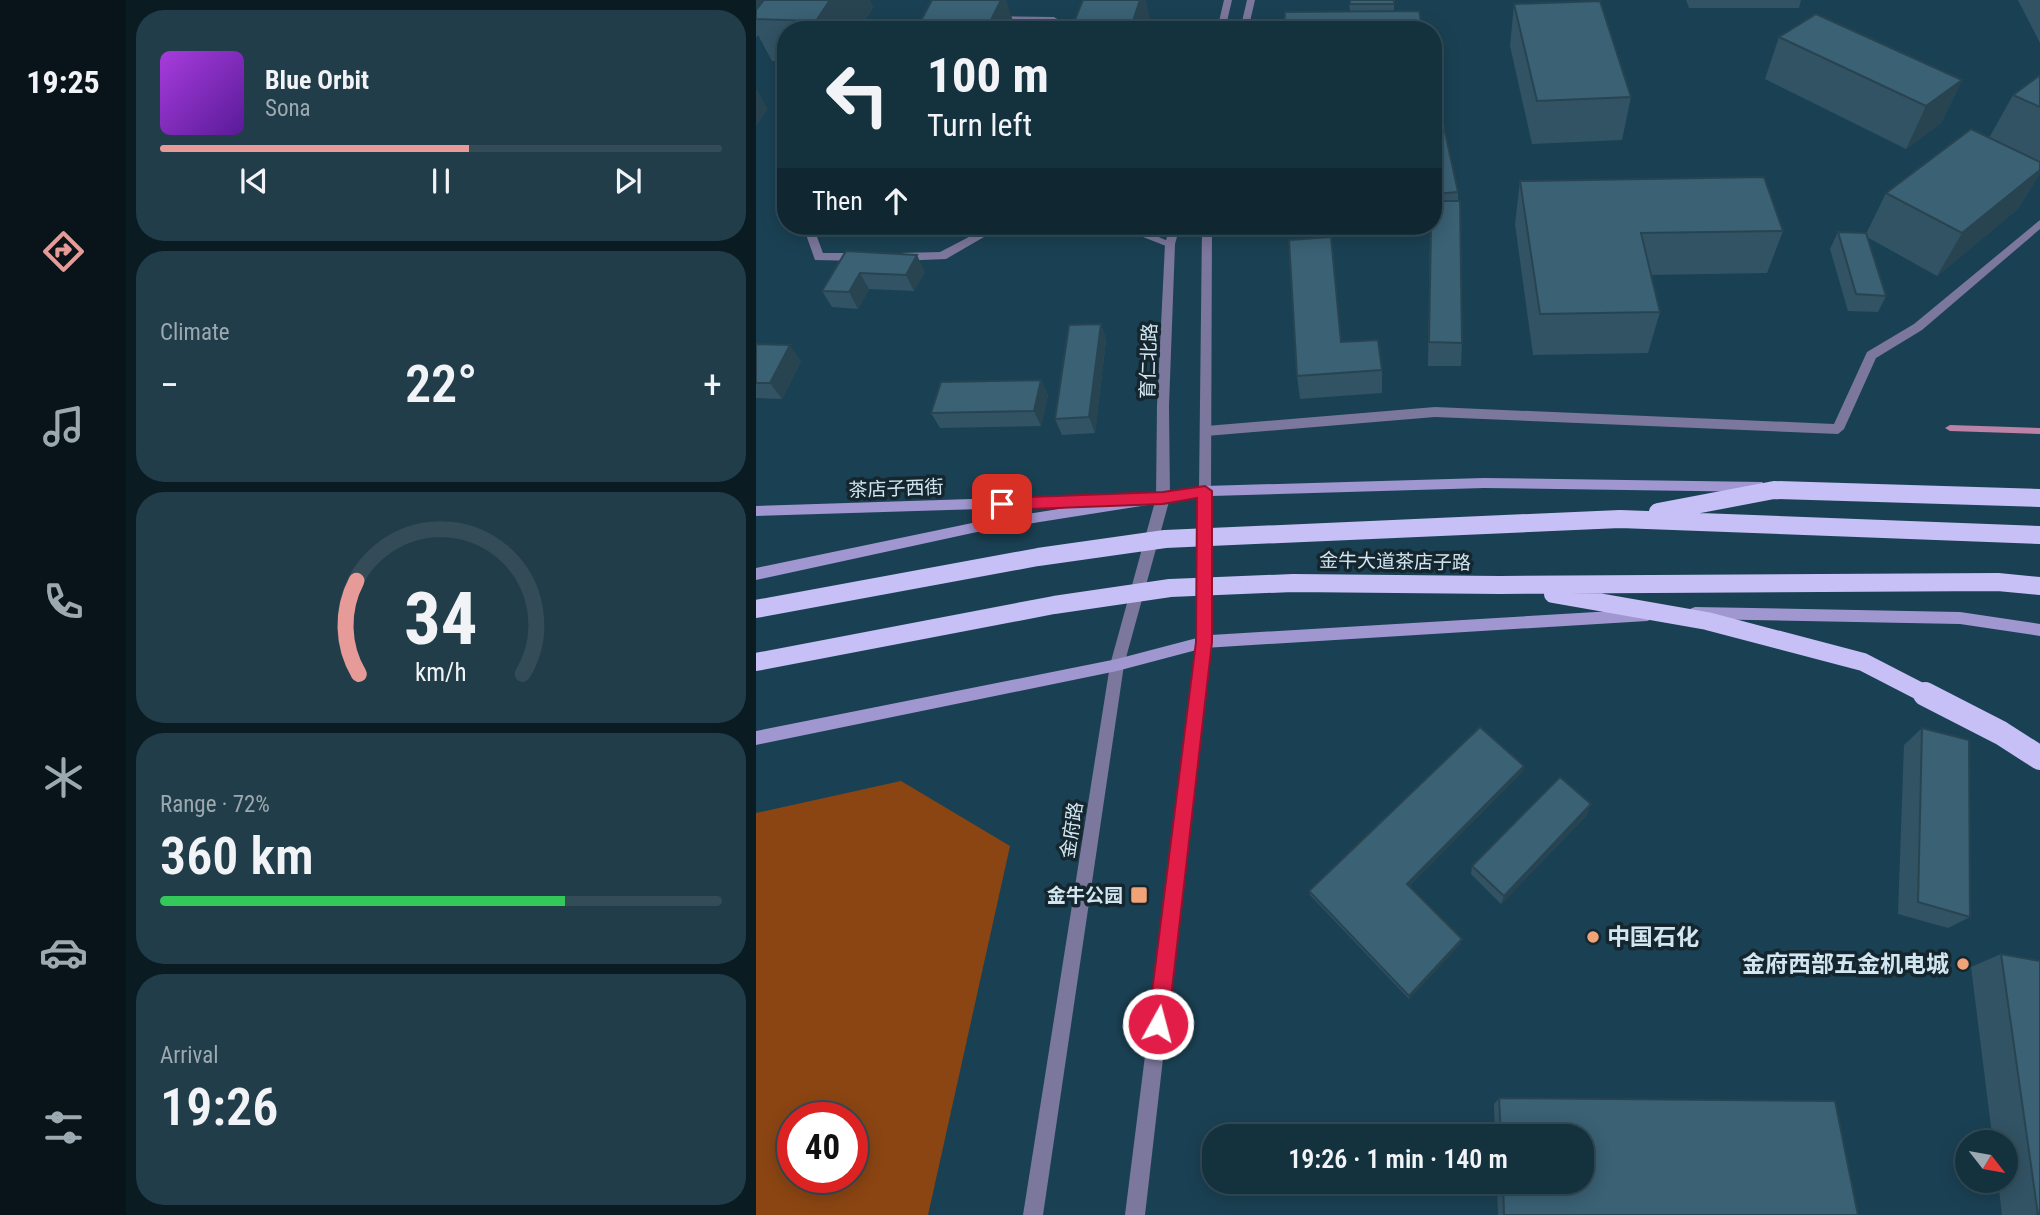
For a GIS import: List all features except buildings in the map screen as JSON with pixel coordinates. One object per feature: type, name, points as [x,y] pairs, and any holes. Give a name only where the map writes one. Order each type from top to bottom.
[{"type":"highway","points":[[1620,519],[1774,490],[2040,499]]},
{"type":"highway","name":"金牛大道茶店子路","points":[[756,609],[1038,557],[1165,539],[1620,519],[2040,534]]},
{"type":"highway","name":"金牛大道茶店子路","points":[[756,662],[1054,604],[1170,589],[1293,583],[1500,585],[1998,582],[2040,586]]},
{"type":"highway","points":[[1500,585],[1707,621],[1863,662],[2001,733],[2040,758]]},
{"type":"main road","points":[[756,575],[977,527],[1205,491],[1484,483],[1680,485],[2040,499]]},
{"type":"main road","points":[[1204,642],[1205,491]]},
{"type":"main road","name":"茶店子西街","points":[[756,511],[1163,498]]},
{"type":"main road","points":[[756,738],[1117,665],[1204,642],[1687,613],[1960,618],[2040,630]]},
{"type":"street","points":[[1223,21],[1228,0]]},
{"type":"street","points":[[1246,21],[1251,0]]},
{"type":"street","points":[[980,17],[1056,21]]},
{"type":"street","points":[[1206,431],[1434,412],[1518,418],[1838,429],[1871,355],[1918,327],[2040,223]]},
{"type":"street","points":[[811,235],[819,257],[873,257]]},
{"type":"street","points":[[887,257],[942,256],[981,235]]},
{"type":"street","points":[[1148,235],[1171,244]]},
{"type":"street","name":"育仁北路","points":[[1163,498],[1163,406],[1173,235]]},
{"type":"street","points":[[1205,491],[1207,235]]},
{"type":"street","name":"金府路","points":[[1033,1215],[1117,665],[1163,498]]},
{"type":"street","points":[[1135,1215],[1204,642]]},
{"type":"shaded area","name":"金牛公园","points":[[901,781],[1010,846],[928,1215],[756,1215],[756,813]]},
{"type":"waterway","points":[[1950,428],[2040,431]]},
{"type":"place","name":"金牛公园","points":[[1139,895]]},
{"type":"place","name":"中国石化","points":[[1593,937]]},
{"type":"place","name":"金府西部五金机电城","points":[[1963,964]]},
{"type":"route","points":[[1002,504],[1163,498],[1205,491],[1204,642],[1158,1024]]}]
